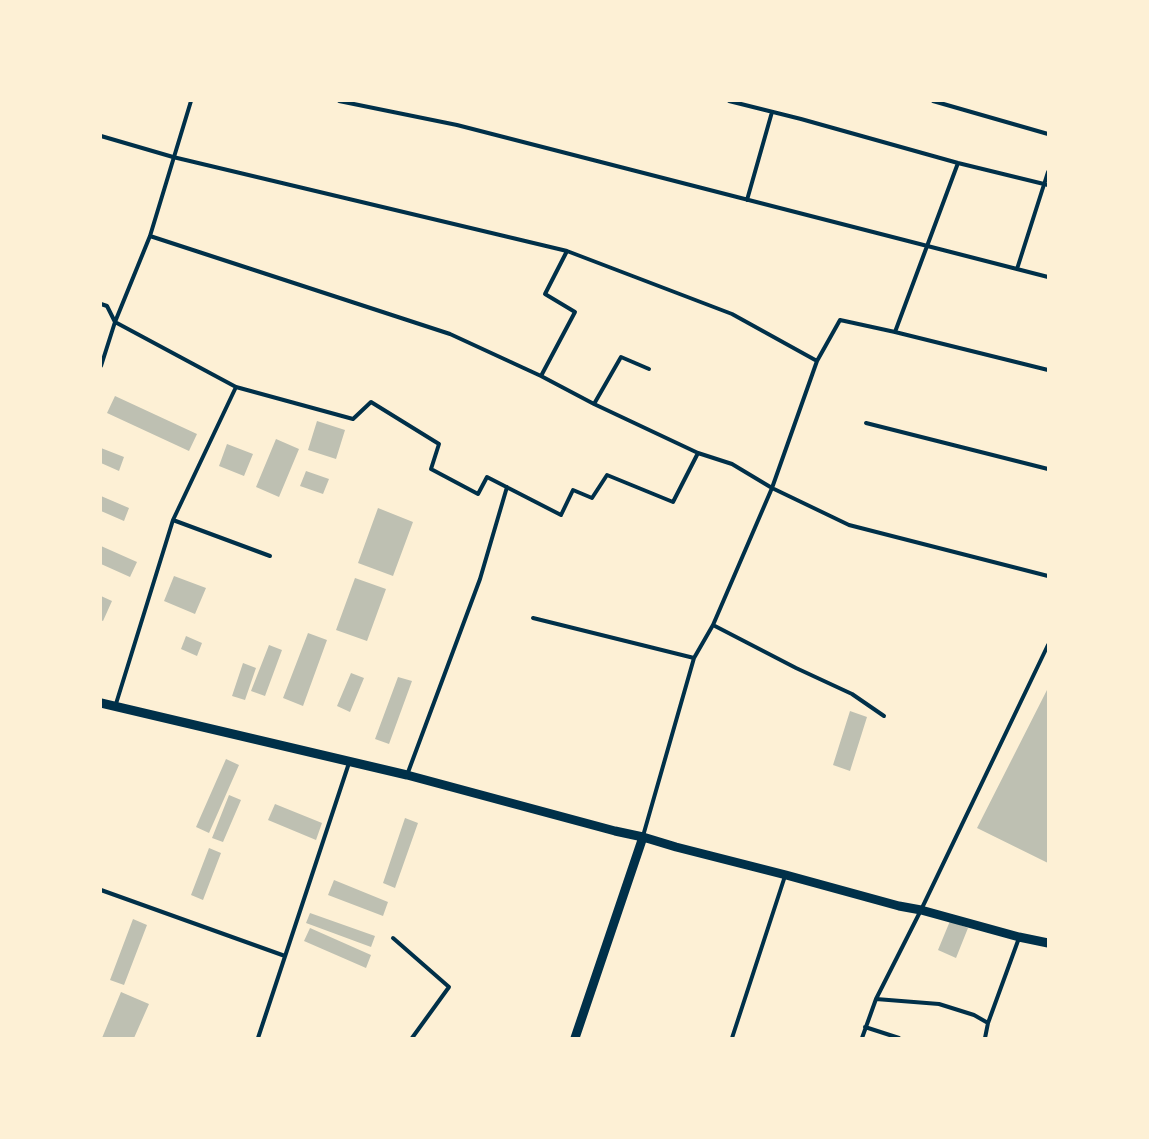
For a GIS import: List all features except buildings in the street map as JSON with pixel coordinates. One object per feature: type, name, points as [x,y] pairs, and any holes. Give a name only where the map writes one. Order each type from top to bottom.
[{"type":"street","points":[[101,703],[407,775],[676,847],[786,874],[899,906],[1048,943]]},
{"type":"street","points":[[575,1038],[643,837]]},
{"type":"lane","points":[[101,366],[115,322],[150,236],[191,101]]},
{"type":"lane","points":[[339,101],[457,125],[1048,277]]},
{"type":"lane","points":[[729,101],[958,163],[1046,184]]},
{"type":"lane","points":[[933,101],[1048,134]]},
{"type":"lane","points":[[747,200],[772,112]]},
{"type":"lane","points":[[101,136],[173,157],[567,251],[732,314],[817,361]]},
{"type":"lane","points":[[895,332],[958,163]]},
{"type":"lane","points":[[1017,269],[1046,184],[1048,172]]},
{"type":"lane","points":[[150,236],[450,334],[698,452],[732,464],[772,488],[849,525],[1048,576]]},
{"type":"lane","points":[[541,376],[575,312],[545,294],[567,251]]},
{"type":"lane","points":[[101,304],[107,306],[115,322],[236,387],[353,419],[371,402],[439,444],[431,468],[478,494],[487,477],[561,515],[573,490],[592,498],[607,475],[673,502],[698,452]]},
{"type":"lane","points":[[643,837],[694,658],[713,625],[772,488],[817,361],[840,320],[1048,370]]},
{"type":"lane","points":[[594,404],[621,357],[649,369]]},
{"type":"lane","points":[[115,707],[173,520],[236,387]]},
{"type":"lane","points":[[866,423],[1048,469]]},
{"type":"lane","points":[[407,775],[480,579],[507,487]]},
{"type":"lane","points":[[173,520],[270,556]]},
{"type":"lane","points":[[533,618],[694,658]]},
{"type":"lane","points":[[713,625],[796,668],[852,694],[884,716]]},
{"type":"lane","points":[[862,1038],[876,999],[921,910],[1048,645]]},
{"type":"lane","points":[[258,1038],[350,761]]},
{"type":"lane","points":[[732,1038],[786,874]]},
{"type":"lane","points":[[101,890],[285,956]]},
{"type":"lane","points":[[985,1038],[988,1023],[1019,937]]},
{"type":"lane","points":[[393,938],[449,987],[412,1038]]},
{"type":"lane","points":[[876,999],[939,1004],[974,1015],[988,1023]]},
{"type":"lane","points":[[865,1027],[899,1038]]}]
